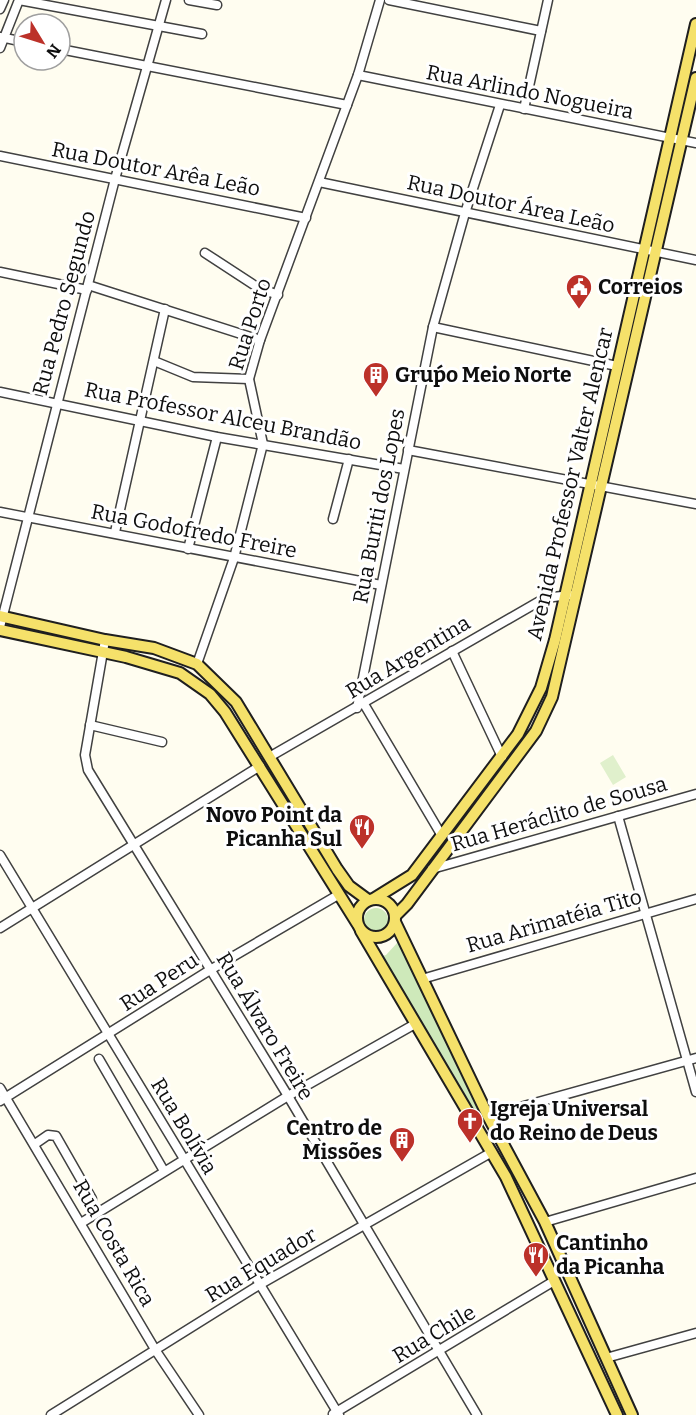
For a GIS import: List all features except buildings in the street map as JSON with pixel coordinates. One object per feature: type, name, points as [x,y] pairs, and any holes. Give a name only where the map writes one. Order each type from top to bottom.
[{"type":"main road","name":"Avenida Professor Valter Alencar","points":[[577,569],[589,484],[696,24]]},
{"type":"main road","name":"Avenida Professor Valter Alencar","points":[[372,899],[412,875],[502,757],[533,709],[602,487],[696,78]]},
{"type":"main road","name":"Avenida Professor Valter Alencar","points":[[395,919],[544,716],[558,675],[570,595]]},
{"type":"main road","points":[[1,623],[154,648],[197,664],[236,702],[349,886],[372,899],[387,902],[488,1116],[545,1222],[632,1415]]},
{"type":"main road","points":[[1,623],[103,653],[164,667],[197,682],[225,712],[359,927],[492,1152],[533,1230],[616,1415]]},
{"type":"main road","points":[[359,927],[360,907],[372,899]]},
{"type":"main road","points":[[359,927],[371,937],[383,935],[395,919]]},
{"type":"street","points":[[0,9],[4,0]]},
{"type":"street","points":[[0,48],[1,37],[19,0],[159,24],[202,34]]},
{"type":"street","name":"Rua Pedro Segundo","points":[[1,623],[56,403],[145,66],[165,0]]},
{"type":"street","points":[[189,0],[217,5]]},
{"type":"street","name":"Rua Porto","points":[[197,664],[234,558],[263,444],[249,379],[260,340],[358,75],[380,0]]},
{"type":"street","points":[[389,0],[541,31]]},
{"type":"street","points":[[524,109],[548,0]]},
{"type":"street","points":[[72,51],[347,105]]},
{"type":"street","name":"Rua Arlindo Nogueira","points":[[358,75],[696,143]]},
{"type":"street","name":"Rua Buriti dos Lopes","points":[[361,706],[381,585],[433,327],[465,213],[500,105]]},
{"type":"street","name":"Rua Doutor Arêa Leão","points":[[0,156],[306,218]]},
{"type":"street","name":"Rua Doutor Área Leão","points":[[320,182],[696,260]]},
{"type":"street","points":[[205,253],[257,287],[278,295]]},
{"type":"street","points":[[0,272],[88,287],[260,340]]},
{"type":"street","points":[[115,532],[165,309]]},
{"type":"street","points":[[433,327],[617,366]]},
{"type":"street","points":[[153,361],[194,377],[249,379]]},
{"type":"street","name":"Rua Professor Alceu Brandão","points":[[0,392],[217,437],[404,469]]},
{"type":"street","points":[[188,549],[217,437]]},
{"type":"street","points":[[408,450],[696,504]]},
{"type":"street","points":[[333,519],[349,459]]},
{"type":"street","name":"Rua Godofredo Freire","points":[[0,512],[115,532],[188,549],[381,585]]},
{"type":"street","name":"Rua Argentina","points":[[271,756],[545,598],[570,595]]},
{"type":"street","name":"Rua Álvaro Freire","points":[[105,640],[85,755],[87,767],[288,1096],[477,1415]]},
{"type":"street","points":[[452,651],[502,757]]},
{"type":"street","points":[[361,706],[442,836]]},
{"type":"street","points":[[90,725],[162,742]]},
{"type":"street","points":[[0,928],[260,766]]},
{"type":"street","name":"Rua Heráclito de Sousa","points":[[432,869],[696,794]]},
{"type":"street","points":[[618,816],[685,1060],[696,1092]]},
{"type":"street","name":"Rua Bolívia","points":[[0,855],[336,1414]]},
{"type":"street","name":"Rua Peru","points":[[3,1099],[210,970],[338,895]]},
{"type":"street","name":"Rua Arimatéia Tito","points":[[422,979],[696,898]]},
{"type":"street","points":[[81,1223],[288,1096],[415,1024]]},
{"type":"street","points":[[488,1116],[696,1058]]},
{"type":"street","points":[[99,1059],[164,1171]]},
{"type":"street","name":"Rua Costa Rica","points":[[0,1088],[3,1099],[35,1144],[156,1352],[199,1415]]},
{"type":"street","points":[[35,1144],[48,1135],[56,1136],[92,1199]]},
{"type":"street","name":"Rua Equador","points":[[55,1414],[260,1285],[492,1152]]},
{"type":"street","points":[[545,1222],[696,1178]]},
{"type":"street","name":"Rua Chile","points":[[336,1414],[554,1281]]},
{"type":"street","points":[[606,1358],[696,1333]]},
{"type":"green space","points":[[613,755],[626,777],[613,785],[600,763]]},
{"type":"green space","points":[[376,908],[381,909],[387,915],[387,925],[381,931],[376,932],[371,931],[365,925],[364,920],[365,915],[371,909]]},
{"type":"green space","points":[[398,942],[482,1118],[485,1132],[379,957],[386,955]]},
{"type":"place","name":"Correios","points":[[579,310]]},
{"type":"place","name":"Gruṕo Meio Norte","points":[[376,398]]},
{"type":"place","name":"Novo Point da Picanha Sul","points":[[362,850]]},
{"type":"place","name":"Igreja Universal do Reino de Deus","points":[[470,1144]]},
{"type":"place","name":"Centro de Missões","points":[[402,1163]]},
{"type":"place","name":"Cantinho da Picanha","points":[[536,1278]]}]
